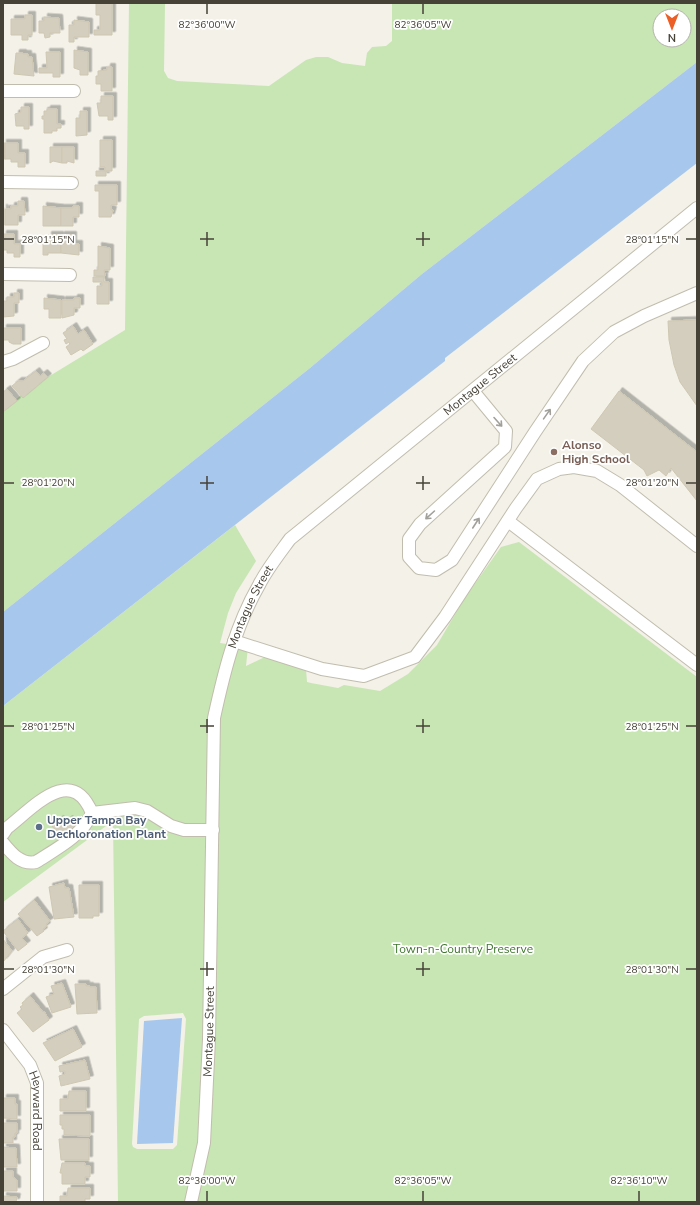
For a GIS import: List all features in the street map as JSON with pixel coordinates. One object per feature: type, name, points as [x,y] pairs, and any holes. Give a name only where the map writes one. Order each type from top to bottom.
[{"type":"street","points":[[3,91],[74,91]]},
{"type":"street","points":[[3,182],[72,183]]},
{"type":"street","name":"Montague Street","points":[[191,1202],[204,1143],[209,1039],[214,718],[226,666],[239,625],[259,584],[290,539],[696,211]]},
{"type":"street","points":[[3,274],[70,275]]},
{"type":"street","points":[[473,391],[506,431],[505,447],[420,524],[409,539],[409,557],[419,568],[436,570],[452,560],[583,361],[614,332],[644,316],[697,293]]},
{"type":"street","points":[[3,362],[13,359],[43,343]]},
{"type":"street","points":[[234,641],[322,669],[364,676],[415,657],[445,617],[537,479],[559,469],[574,467],[597,471],[620,485],[697,546]]},
{"type":"street","points":[[508,521],[697,665]]},
{"type":"street","points":[[3,834],[7,828],[56,791],[72,790],[80,794],[85,798],[92,813]]},
{"type":"street","points":[[92,813],[135,808],[147,811],[162,821],[178,828],[198,831],[213,830]]},
{"type":"street","points":[[3,843],[20,860],[28,863],[36,862],[79,832],[87,823],[92,813]]},
{"type":"street","points":[[3,989],[43,957],[67,950]]},
{"type":"street","name":"Heyward Road","points":[[3,1030],[30,1065],[38,1083],[37,1202]]},
{"type":"green space","points":[[129,3],[165,3],[164,71],[168,78],[177,81],[269,86],[306,60],[316,57],[328,57],[342,63],[365,66],[367,53],[372,47],[386,46],[392,41],[392,3],[697,3],[697,62],[422,274],[310,368],[3,612],[3,410],[30,388],[125,330]]},
{"type":"green space","points":[[235,525],[256,561],[236,593],[228,613],[220,643],[227,644],[220,665],[209,718],[204,1039],[198,1142],[185,1202],[118,1202],[113,823],[125,812],[3,902],[3,706]],"holes":[[[183,1013],[186,1019],[177,1145],[173,1149],[137,1149],[133,1147],[132,1144],[139,1019],[144,1016]]]},
{"type":"green space","name":"Town-n-Country Preserve","points":[[519,542],[697,677],[697,1202],[197,1202],[220,719],[231,668],[238,645],[248,647],[246,666],[267,656],[306,669],[307,682],[338,688],[344,685],[380,691],[408,674],[437,645],[464,599],[501,547]]},
{"type":"water","points":[[697,62],[697,163],[445,358],[445,361],[3,706],[3,612],[310,368],[422,274]]},
{"type":"water","points":[[182,1018],[173,1143],[137,1144],[144,1021]]},
{"type":"building","points":[[96,3],[112,3],[112,35],[94,35],[94,30],[100,30],[100,15],[96,15]]},
{"type":"building","points":[[25,15],[32,15],[32,35],[28,35],[28,40],[22,40],[22,35],[11,35],[11,19],[25,19]]},
{"type":"building","points":[[44,17],[59,18],[60,33],[50,33],[50,37],[45,38],[44,33],[39,33],[39,21],[44,21]]},
{"type":"building","points":[[74,20],[89,22],[89,37],[74,37],[74,42],[69,42],[69,25],[74,25]]},
{"type":"building","points":[[74,50],[88,52],[88,75],[80,75],[80,70],[74,68]]},
{"type":"building","points":[[46,52],[60,52],[60,77],[53,77],[53,73],[39,73],[39,68],[47,68]]},
{"type":"building","points":[[16,53],[28,54],[28,57],[32,57],[34,76],[14,74]]},
{"type":"building","points":[[107,67],[112,67],[112,91],[101,91],[101,84],[96,84],[96,76],[98,76],[98,71],[107,70]]},
{"type":"building","points":[[101,96],[113,96],[113,120],[108,120],[108,116],[99,116],[97,103],[101,103]]},
{"type":"building","points":[[21,107],[29,107],[29,129],[24,129],[24,126],[16,126],[15,114],[21,112]]},
{"type":"building","points":[[47,109],[57,109],[57,124],[61,124],[61,128],[57,128],[57,131],[52,131],[52,133],[44,133],[44,119],[42,119],[42,116],[44,116],[44,111],[47,111]]},
{"type":"building","points":[[80,111],[87,111],[87,135],[76,136],[76,118],[80,118]]},
{"type":"building","points":[[100,140],[112,140],[112,171],[106,171],[106,176],[96,176],[96,171],[105,171],[105,167],[100,167]]},
{"type":"building","points":[[3,143],[5,143],[5,159],[3,159]]},
{"type":"building","points":[[5,143],[18,143],[18,153],[25,153],[25,167],[18,167],[18,162],[11,162],[11,159],[5,159]]},
{"type":"building","points":[[50,147],[62,147],[62,163],[53,161],[50,163]]},
{"type":"building","points":[[62,147],[74,147],[74,163],[67,161],[67,163],[62,163]]},
{"type":"building","points":[[95,185],[117,185],[117,205],[111,205],[111,210],[113,210],[111,217],[99,217],[99,191],[95,191]]},
{"type":"building","points":[[18,201],[24,201],[25,215],[18,215],[18,225],[5,225],[5,209],[11,209],[11,206],[18,206]]},
{"type":"building","points":[[43,206],[61,208],[61,226],[43,226]]},
{"type":"building","points":[[73,206],[79,206],[79,217],[73,217],[73,226],[61,226],[61,208],[73,208]]},
{"type":"building","points":[[4,208],[4,225],[3,225]]},
{"type":"building","points":[[3,234],[14,234],[14,244],[20,244],[20,257],[14,257],[14,253],[7,253],[7,250],[3,250]]},
{"type":"building","points":[[48,235],[60,235],[61,253],[48,253],[48,255],[43,255],[43,244],[48,244]]},
{"type":"building","points":[[61,235],[73,235],[73,244],[79,244],[79,255],[61,253]]},
{"type":"building","points":[[98,246],[110,248],[110,270],[104,270],[105,276],[94,276],[94,270],[98,270]]},
{"type":"building","points":[[93,277],[104,277],[104,282],[109,282],[109,304],[97,304],[97,286],[102,286],[102,282],[93,282]]},
{"type":"building","points":[[14,293],[19,293],[19,303],[14,303],[14,316],[3,317],[3,301],[7,301],[7,297],[14,297]]},
{"type":"building","points":[[44,298],[61,300],[61,318],[49,318],[49,309],[44,309]]},
{"type":"building","points":[[74,298],[80,298],[80,308],[74,308],[74,315],[62,318],[62,300],[74,300]]},
{"type":"building","points":[[697,320],[697,406],[680,382],[674,365],[669,340],[668,321]]},
{"type":"building","points":[[73,326],[78,334],[84,330],[93,344],[83,351],[81,349],[71,355],[66,347],[70,344],[69,342],[66,344],[64,340],[67,339],[63,333]]},
{"type":"building","points":[[3,328],[21,328],[21,344],[13,344],[9,342],[9,340],[3,340]]},
{"type":"building","points":[[36,371],[40,376],[44,373],[48,377],[23,398],[12,386],[18,381],[23,381]]},
{"type":"building","points":[[7,389],[17,401],[3,412],[3,392]]},
{"type":"building","points":[[619,391],[697,452],[697,501],[671,468],[666,476],[659,470],[647,476],[644,470],[591,429]]},
{"type":"building","points":[[60,819],[64,824],[69,819],[75,827],[69,831],[76,839],[68,845],[52,826]]},
{"type":"building","points":[[64,883],[65,888],[69,888],[74,917],[54,919],[49,887]]},
{"type":"building","points":[[79,885],[99,885],[99,916],[93,916],[93,918],[79,918]]},
{"type":"building","points":[[34,900],[50,921],[43,929],[44,931],[37,936],[18,914]]},
{"type":"building","points":[[18,919],[28,933],[22,938],[27,944],[18,951],[3,931]]},
{"type":"building","points":[[3,939],[12,951],[3,962]]},
{"type":"building","points":[[62,983],[71,1007],[52,1013],[46,997],[54,994],[51,986]]},
{"type":"building","points":[[75,984],[86,984],[86,986],[96,987],[97,1013],[77,1014]]},
{"type":"building","points":[[30,996],[43,1012],[44,1011],[49,1020],[33,1032],[17,1013],[22,1009],[20,1007],[23,1005],[22,1003]]},
{"type":"building","points":[[73,1029],[82,1047],[55,1061],[43,1043]]},
{"type":"building","points":[[85,1060],[90,1079],[61,1086],[59,1076],[65,1074],[65,1071],[60,1072],[59,1066]]},
{"type":"building","points":[[69,1091],[86,1091],[86,1111],[60,1111],[60,1099],[68,1099]]},
{"type":"building","points":[[3,1098],[15,1098],[15,1104],[17,1104],[17,1119],[3,1118]]},
{"type":"building","points":[[60,1115],[90,1115],[90,1136],[64,1135],[64,1129],[62,1129],[62,1125],[60,1125]]},
{"type":"building","points":[[3,1123],[17,1123],[17,1133],[15,1133],[15,1137],[13,1137],[13,1143],[3,1143]]},
{"type":"building","points":[[59,1139],[89,1139],[89,1160],[61,1160]]},
{"type":"building","points":[[3,1147],[16,1148],[17,1167],[3,1167]]},
{"type":"building","points":[[62,1163],[85,1163],[85,1166],[90,1166],[90,1177],[85,1177],[85,1184],[62,1184],[62,1173],[60,1173]]},
{"type":"building","points":[[3,1171],[13,1171],[13,1177],[17,1180],[17,1191],[3,1191]]},
{"type":"building","points":[[68,1188],[90,1188],[90,1199],[85,1199],[85,1202],[60,1202],[60,1196],[67,1196]]},
{"type":"building","points":[[3,1196],[17,1197],[16,1202],[3,1202]]},
{"type":"place","name":"Alonso High School","points":[[554,452]]},
{"type":"place","name":"Upper Tampa Bay Dechloronation Plant","points":[[39,827]]}]
